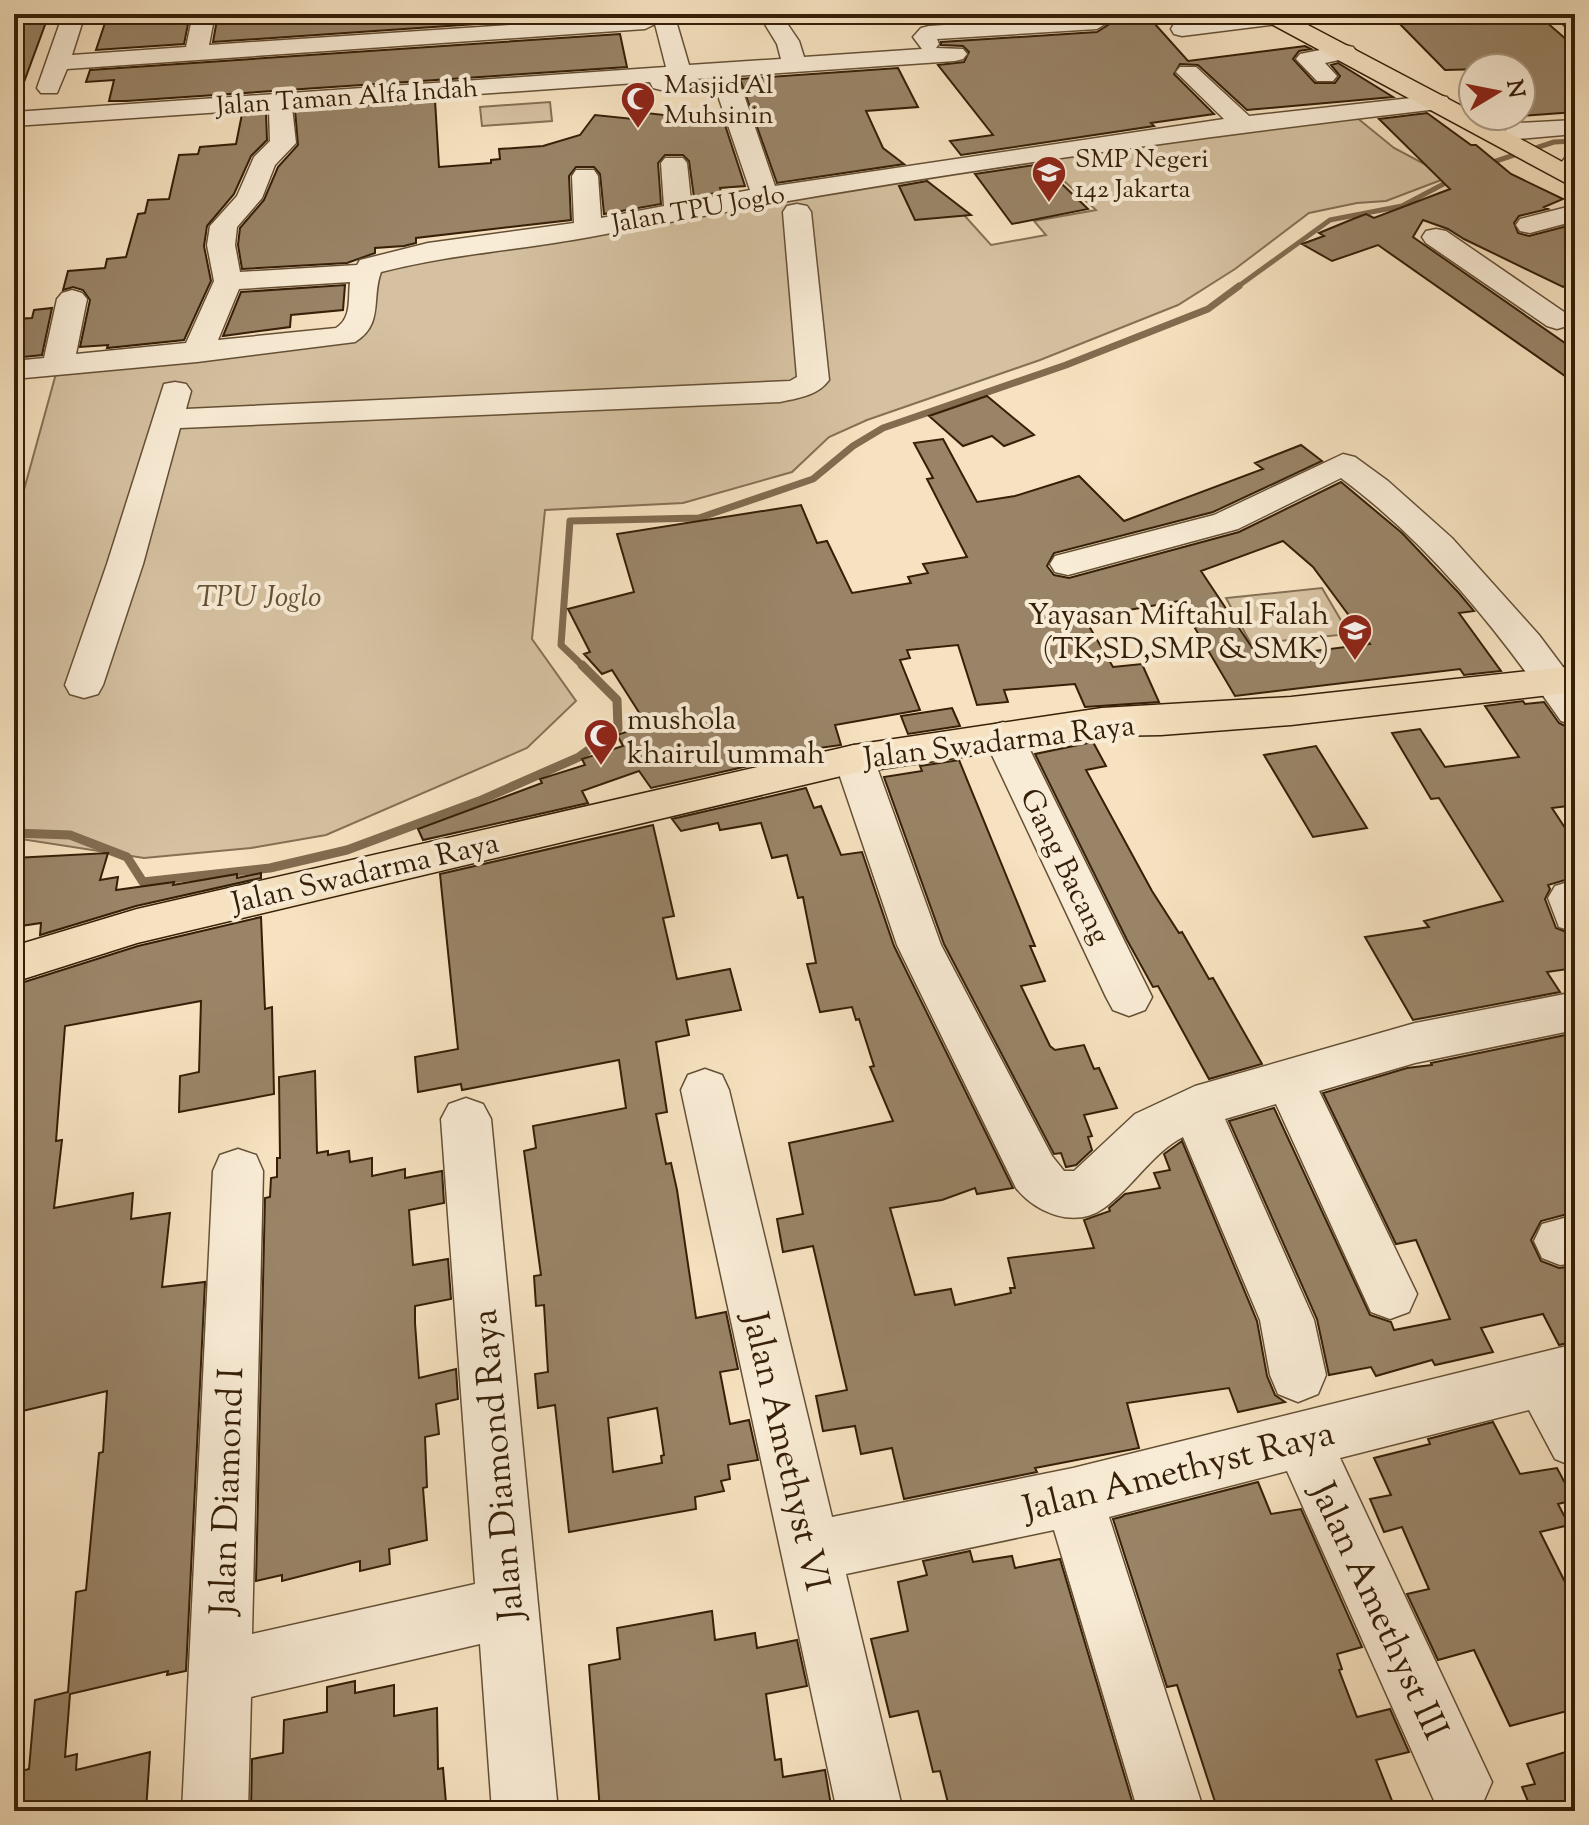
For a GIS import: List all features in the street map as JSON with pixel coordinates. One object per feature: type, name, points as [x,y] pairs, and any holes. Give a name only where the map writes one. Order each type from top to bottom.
[{"type":"main road","points":[[1281,15],[1438,102],[1549,154]]},
{"type":"main road","points":[[1281,15],[1391,60],[1457,96]]},
{"type":"main road","points":[[1516,132],[1549,154]]},
{"type":"main road","name":"Jalan Swadarma Raya","points":[[14,964],[137,926],[854,759],[1102,722],[1161,721],[1559,689]]},
{"type":"street","points":[[22,121],[51,14]]},
{"type":"street","points":[[22,121],[58,63],[74,14]]},
{"type":"street","name":"Jalan Taman Alfa Indah","points":[[196,55],[204,14]]},
{"type":"street","name":"Jalan Taman Alfa Indah","points":[[402,14],[403,40]]},
{"type":"street","points":[[1563,14],[1575,23]]},
{"type":"street","points":[[1182,29],[1281,15]]},
{"type":"street","points":[[650,17],[666,77]]},
{"type":"street","name":"Jalan Taman Alfa Indah","points":[[58,63],[196,55],[296,36],[403,40],[507,23],[650,17]]},
{"type":"street","points":[[774,21],[782,38],[788,42],[795,66]]},
{"type":"street","name":"Jalan Taman Alfa Indah","points":[[22,121],[574,92],[720,71],[946,55],[924,37],[926,34],[1097,22]]},
{"type":"street","points":[[1325,76],[1308,59],[1345,52]]},
{"type":"street","points":[[167,419],[780,393],[801,388],[813,380],[794,202],[744,133],[720,71]]},
{"type":"street","points":[[1188,72],[1243,124]]},
{"type":"street","name":"Jalan Taman Alfa Indah","points":[[22,121],[574,92]]},
{"type":"street","name":"Jalan TPU Joglo","points":[[228,281],[364,273],[370,266],[385,260],[588,229],[678,211],[893,191],[1243,124],[1438,102]]},
{"type":"street","points":[[84,685],[125,564],[167,419],[191,354],[228,281],[221,245],[224,226],[249,198],[263,162],[283,143],[281,109]]},
{"type":"street","points":[[1549,154],[1575,127]]},
{"type":"street","points":[[674,163],[678,211]]},
{"type":"street","points":[[585,176],[588,229]]},
{"type":"street","points":[[1530,225],[1575,213]]},
{"type":"street","points":[[1436,237],[1569,325]]},
{"type":"street","points":[[14,370],[344,336],[354,332],[363,318],[364,273]]},
{"type":"street","points":[[58,366],[72,299]]},
{"type":"street","points":[[1068,564],[1226,522],[1341,464],[1377,487],[1425,533],[1469,579],[1559,689]]},
{"type":"street","points":[[1498,638],[1559,689]]},
{"type":"street","name":"Gang Bacang","points":[[1003,736],[1129,997]]},
{"type":"street","points":[[854,759],[919,945],[1034,1172],[1046,1187],[1060,1194],[1085,1193],[1152,1129],[1195,1107],[1415,1043],[1575,1011]]},
{"type":"street","points":[[1575,897],[1570,898],[1575,915]]},
{"type":"street","points":[[1289,1080],[1390,1294]]},
{"type":"street","name":"Jalan Amethyst VI","points":[[705,1090],[870,1811]]},
{"type":"street","points":[[1195,1107],[1287,1320],[1298,1375]]},
{"type":"street","name":"Jalan Diamond Raya","points":[[466,1119],[525,1811]]},
{"type":"street","name":"Jalan Diamond I","points":[[215,1811],[238,1171]]},
{"type":"street","name":"Jalan Amethyst Raya","points":[[811,1551],[1073,1497],[1558,1375],[1575,1439]]},
{"type":"street","name":"Jalan Amethyst III","points":[[1302,1439],[1459,1782]]},
{"type":"street","points":[[1073,1497],[1171,1811]]},
{"type":"street","points":[[218,1673],[508,1607]]},
{"type":"green space","points":[[550,102],[552,121],[482,126],[480,107]]},
{"type":"green space","name":"TPU Joglo","points":[[1356,117],[1394,148],[1449,177],[1386,201],[1357,203],[1309,213],[1235,269],[1178,305],[1040,360],[867,420],[829,437],[792,472],[683,503],[545,510],[532,639],[576,701],[527,748],[326,835],[251,848],[144,858],[14,838],[14,526],[57,370],[362,336],[362,277],[391,266],[923,177],[991,245],[1046,235],[1034,221],[1096,210],[1041,160]]},
{"type":"green space","points":[[1322,588],[1349,634],[1251,644],[1226,598]]},
{"type":"building","points":[[14,14],[49,14],[17,101],[14,100]]},
{"type":"building","points":[[108,14],[190,14],[184,44],[96,50]]},
{"type":"building","points":[[218,14],[611,14],[611,15],[213,42]]},
{"type":"building","points":[[1066,14],[953,21],[950,16]]},
{"type":"building","points":[[1101,14],[1146,14],[1188,61],[1305,46],[1311,49],[1299,51],[1293,59],[1315,83],[1335,83],[1340,76],[1331,65],[1338,63],[1393,97],[1247,110],[1198,65],[1180,64],[1174,74],[1214,114],[961,155],[950,141],[993,135],[938,65],[964,62],[969,52],[963,46],[941,45],[941,42],[1097,32],[1111,23]]},
{"type":"building","points":[[1390,14],[1537,14],[1575,47],[1575,112],[1537,115],[1537,52],[1457,52],[1457,70],[1445,70]]},
{"type":"building","points":[[620,34],[627,67],[126,101],[109,101],[114,80],[86,82],[90,70]]},
{"type":"building","points":[[898,68],[918,107],[866,111],[883,148],[904,164],[777,183],[740,79]]},
{"type":"building","points":[[435,100],[439,167],[491,163],[491,160],[500,159],[499,149],[543,146],[580,135],[595,115],[633,119],[638,112],[724,122],[745,186],[720,188],[721,192],[694,197],[689,161],[683,155],[665,155],[658,163],[661,204],[604,214],[600,174],[594,167],[576,167],[569,176],[571,220],[416,238],[416,243],[375,248],[375,253],[347,263],[242,269],[238,245],[240,228],[264,200],[278,167],[298,145],[295,110]]},
{"type":"building","points":[[266,112],[267,140],[251,156],[234,194],[207,226],[204,246],[211,281],[184,340],[107,348],[108,345],[80,347],[90,300],[83,290],[73,287],[63,290],[68,271],[105,268],[107,259],[126,257],[138,214],[145,213],[148,200],[169,199],[179,155],[198,154],[200,147],[236,144],[242,114]]},
{"type":"building","points":[[1427,113],[1471,145],[1476,145],[1511,174],[1563,199],[1544,207],[1548,209],[1519,216],[1514,223],[1518,233],[1529,236],[1575,224],[1575,281],[1563,287],[1448,229],[1423,220],[1413,237],[1575,350],[1575,383],[1378,245],[1332,261],[1302,244],[1324,236],[1319,233],[1366,214],[1374,218],[1450,189],[1379,119]]},
{"type":"building","name":"SMP Negeri 142 Jakarta","points":[[1041,164],[1088,209],[1012,224],[975,174]]},
{"type":"building","points":[[927,181],[971,215],[915,220],[899,186]]},
{"type":"building","points":[[345,285],[343,310],[291,315],[290,327],[223,336],[241,292]]},
{"type":"building","points":[[52,308],[42,355],[14,358],[14,319],[32,318],[34,310]]},
{"type":"building","points":[[987,396],[1034,435],[1004,446],[992,436],[963,446],[929,416]]},
{"type":"building","points":[[943,439],[977,502],[1015,496],[1079,476],[1124,521],[1263,469],[1255,463],[1301,445],[1322,461],[1213,512],[1054,553],[1047,566],[1054,575],[1069,578],[1239,532],[1341,482],[1402,533],[1458,592],[1474,611],[1459,613],[1501,671],[1464,675],[1460,669],[1235,696],[1179,601],[1086,621],[1113,667],[1142,664],[1159,702],[1085,707],[1075,684],[1004,690],[1008,702],[977,705],[958,645],[907,650],[910,658],[900,660],[920,710],[835,725],[841,745],[790,752],[792,756],[651,788],[639,771],[582,791],[588,803],[423,840],[418,829],[542,783],[540,779],[585,765],[582,759],[623,746],[617,735],[647,725],[612,670],[602,674],[584,654],[590,652],[568,609],[634,592],[617,534],[801,505],[817,543],[827,541],[852,593],[911,583],[908,577],[928,573],[923,564],[967,557],[927,479],[933,478],[914,443]],"holes":[[[1283,541],[1313,567],[1370,644],[1259,658],[1201,571]]]},
{"type":"building","points":[[1523,701],[1525,704],[1544,702],[1559,723],[1575,731],[1575,805],[1552,808],[1575,843],[1575,877],[1548,885],[1550,889],[1545,899],[1556,928],[1569,933],[1575,942],[1575,968],[1547,972],[1560,992],[1413,1020],[1365,937],[1429,927],[1424,921],[1503,901],[1439,798],[1431,799],[1392,733],[1420,729],[1445,767],[1519,757],[1485,706]]},
{"type":"building","points":[[952,708],[960,726],[908,734],[901,716]]},
{"type":"building","points":[[1093,742],[1106,766],[1086,770],[1152,891],[1179,933],[1182,932],[1209,979],[1213,978],[1262,1064],[1209,1079],[1158,986],[1153,987],[1127,940],[1035,754]]},
{"type":"building","points":[[1316,746],[1367,828],[1313,837],[1264,755]]},
{"type":"building","points":[[959,760],[1035,946],[1030,946],[1045,981],[1021,986],[1050,1046],[1055,1050],[1084,1045],[1094,1069],[1099,1068],[1117,1108],[1084,1115],[1092,1136],[1088,1137],[1092,1150],[1076,1165],[1066,1167],[1061,1153],[1054,1154],[944,944],[884,777],[922,771],[920,766]]},
{"type":"building","points":[[806,788],[814,808],[821,806],[841,855],[862,852],[894,946],[1013,1188],[977,1194],[975,1188],[942,1200],[890,1208],[915,1295],[951,1289],[955,1305],[1011,1293],[1010,1288],[1015,1288],[1008,1258],[1094,1248],[1084,1220],[1110,1211],[1109,1208],[1125,1194],[1160,1188],[1154,1173],[1170,1170],[1164,1154],[1182,1141],[1257,1321],[1267,1376],[1275,1395],[1285,1402],[1238,1412],[1229,1388],[1127,1403],[1139,1448],[1035,1468],[1037,1472],[904,1499],[892,1448],[861,1454],[855,1426],[823,1431],[816,1396],[847,1390],[813,1246],[783,1252],[777,1219],[803,1214],[789,1143],[893,1121],[870,1067],[874,1066],[852,1007],[820,1012],[807,964],[816,963],[803,897],[798,898],[787,855],[772,858],[761,823],[720,830],[718,823],[681,831],[672,819]]},
{"type":"building","points":[[653,825],[674,916],[663,918],[677,979],[730,969],[741,1010],[686,1020],[689,1035],[656,1042],[667,1112],[656,1114],[666,1164],[671,1163],[677,1190],[696,1318],[726,1312],[738,1369],[720,1372],[730,1424],[749,1420],[758,1460],[728,1465],[730,1479],[721,1481],[724,1491],[695,1497],[696,1509],[569,1532],[555,1405],[538,1408],[535,1374],[548,1372],[544,1305],[536,1306],[534,1276],[541,1275],[524,1151],[536,1148],[533,1126],[626,1108],[619,1060],[462,1090],[461,1084],[418,1092],[415,1057],[458,1049],[440,874]],"holes":[[[657,1408],[664,1455],[661,1456],[662,1463],[613,1472],[608,1418]]]},
{"type":"building","points":[[108,853],[100,880],[118,877],[116,890],[174,882],[173,885],[237,874],[237,878],[261,873],[261,878],[136,906],[40,935],[41,923],[14,927],[14,858]]},
{"type":"building","points":[[261,917],[265,1009],[272,1007],[274,1094],[179,1112],[180,1076],[199,1072],[201,1001],[65,1026],[56,1141],[62,1140],[54,1208],[133,1193],[131,1219],[170,1213],[162,1287],[205,1282],[186,1671],[167,1675],[168,1671],[70,1694],[65,1757],[77,1754],[76,1770],[150,1752],[146,1811],[14,1811],[14,1773],[29,1769],[35,1700],[68,1692],[76,1592],[86,1590],[99,1453],[103,1452],[107,1391],[14,1413],[14,1238],[22,1198],[14,1200],[14,1017],[21,983],[138,946]]},
{"type":"building","points":[[1575,1033],[1575,1212],[1541,1221],[1531,1240],[1541,1261],[1559,1268],[1575,1266],[1575,1341],[1559,1345],[1543,1314],[1481,1328],[1493,1352],[1435,1365],[1432,1360],[1376,1376],[1371,1367],[1329,1375],[1317,1319],[1229,1121],[1274,1108],[1370,1315],[1391,1322],[1394,1330],[1450,1319],[1416,1240],[1396,1244],[1323,1093],[1407,1068]]},
{"type":"building","points":[[315,1071],[317,1153],[328,1151],[328,1155],[349,1151],[350,1162],[372,1158],[372,1176],[405,1169],[405,1178],[442,1171],[444,1203],[409,1210],[413,1265],[448,1259],[451,1299],[415,1306],[415,1323],[419,1378],[456,1369],[458,1399],[436,1404],[439,1434],[425,1437],[427,1487],[423,1488],[427,1540],[389,1549],[390,1564],[360,1571],[360,1561],[282,1581],[282,1575],[256,1581],[265,1198],[270,1197],[271,1178],[277,1177],[277,1158],[280,1158],[279,1077]]},
{"type":"building","points":[[1493,1422],[1520,1474],[1557,1468],[1574,1500],[1558,1504],[1569,1525],[1540,1532],[1568,1588],[1575,1586],[1575,1709],[1510,1726],[1474,1650],[1438,1660],[1407,1594],[1429,1589],[1402,1527],[1384,1532],[1370,1499],[1391,1495],[1374,1458],[1430,1444],[1428,1439]]},
{"type":"building","points":[[1258,1482],[1271,1514],[1301,1509],[1362,1647],[1337,1654],[1342,1669],[1339,1670],[1357,1717],[1390,1709],[1409,1752],[1376,1760],[1396,1811],[1218,1811],[1177,1685],[1167,1687],[1113,1519]]},
{"type":"building","points":[[970,1551],[973,1562],[1012,1556],[1015,1568],[1060,1559],[1135,1811],[950,1811],[940,1771],[933,1772],[918,1711],[890,1717],[871,1639],[908,1631],[898,1582],[927,1575],[923,1561]]},
{"type":"building","points":[[712,1611],[715,1640],[755,1633],[757,1648],[797,1640],[807,1686],[766,1694],[775,1760],[781,1759],[783,1777],[825,1770],[832,1811],[600,1811],[589,1665],[620,1659],[617,1628]]},
{"type":"building","points":[[355,1681],[355,1693],[394,1685],[394,1716],[437,1708],[438,1769],[443,1768],[446,1803],[414,1811],[251,1811],[252,1759],[283,1753],[284,1720],[327,1712],[327,1687]]},
{"type":"building","points":[[1575,1749],[1575,1804],[1551,1811],[1532,1811],[1522,1787],[1535,1784],[1527,1764]]},
{"type":"waterway","points":[[1484,165],[1554,142],[1575,141]]},
{"type":"waterway","points":[[1236,288],[1330,220],[1402,206],[1453,179]]},
{"type":"waterway","points":[[584,667],[561,645],[570,521],[699,518],[813,479],[853,446],[883,428],[1066,365],[1208,309],[1239,286]]},
{"type":"waterway","points":[[14,833],[70,835],[127,857],[143,882],[270,868],[347,850],[479,801],[579,757],[618,729],[617,700],[584,667]]},
{"type":"place","name":"Masjid Al Muhsinin","points":[[638,130]]},
{"type":"place","name":"SMP Negeri 142 Jakarta","points":[[1049,204]]},
{"type":"place","name":"Yayasan Miftahul Falah (TK,SD,SMP & SMK)","points":[[1355,662]]},
{"type":"place","name":"mushola khairul ummah","points":[[601,767]]}]
